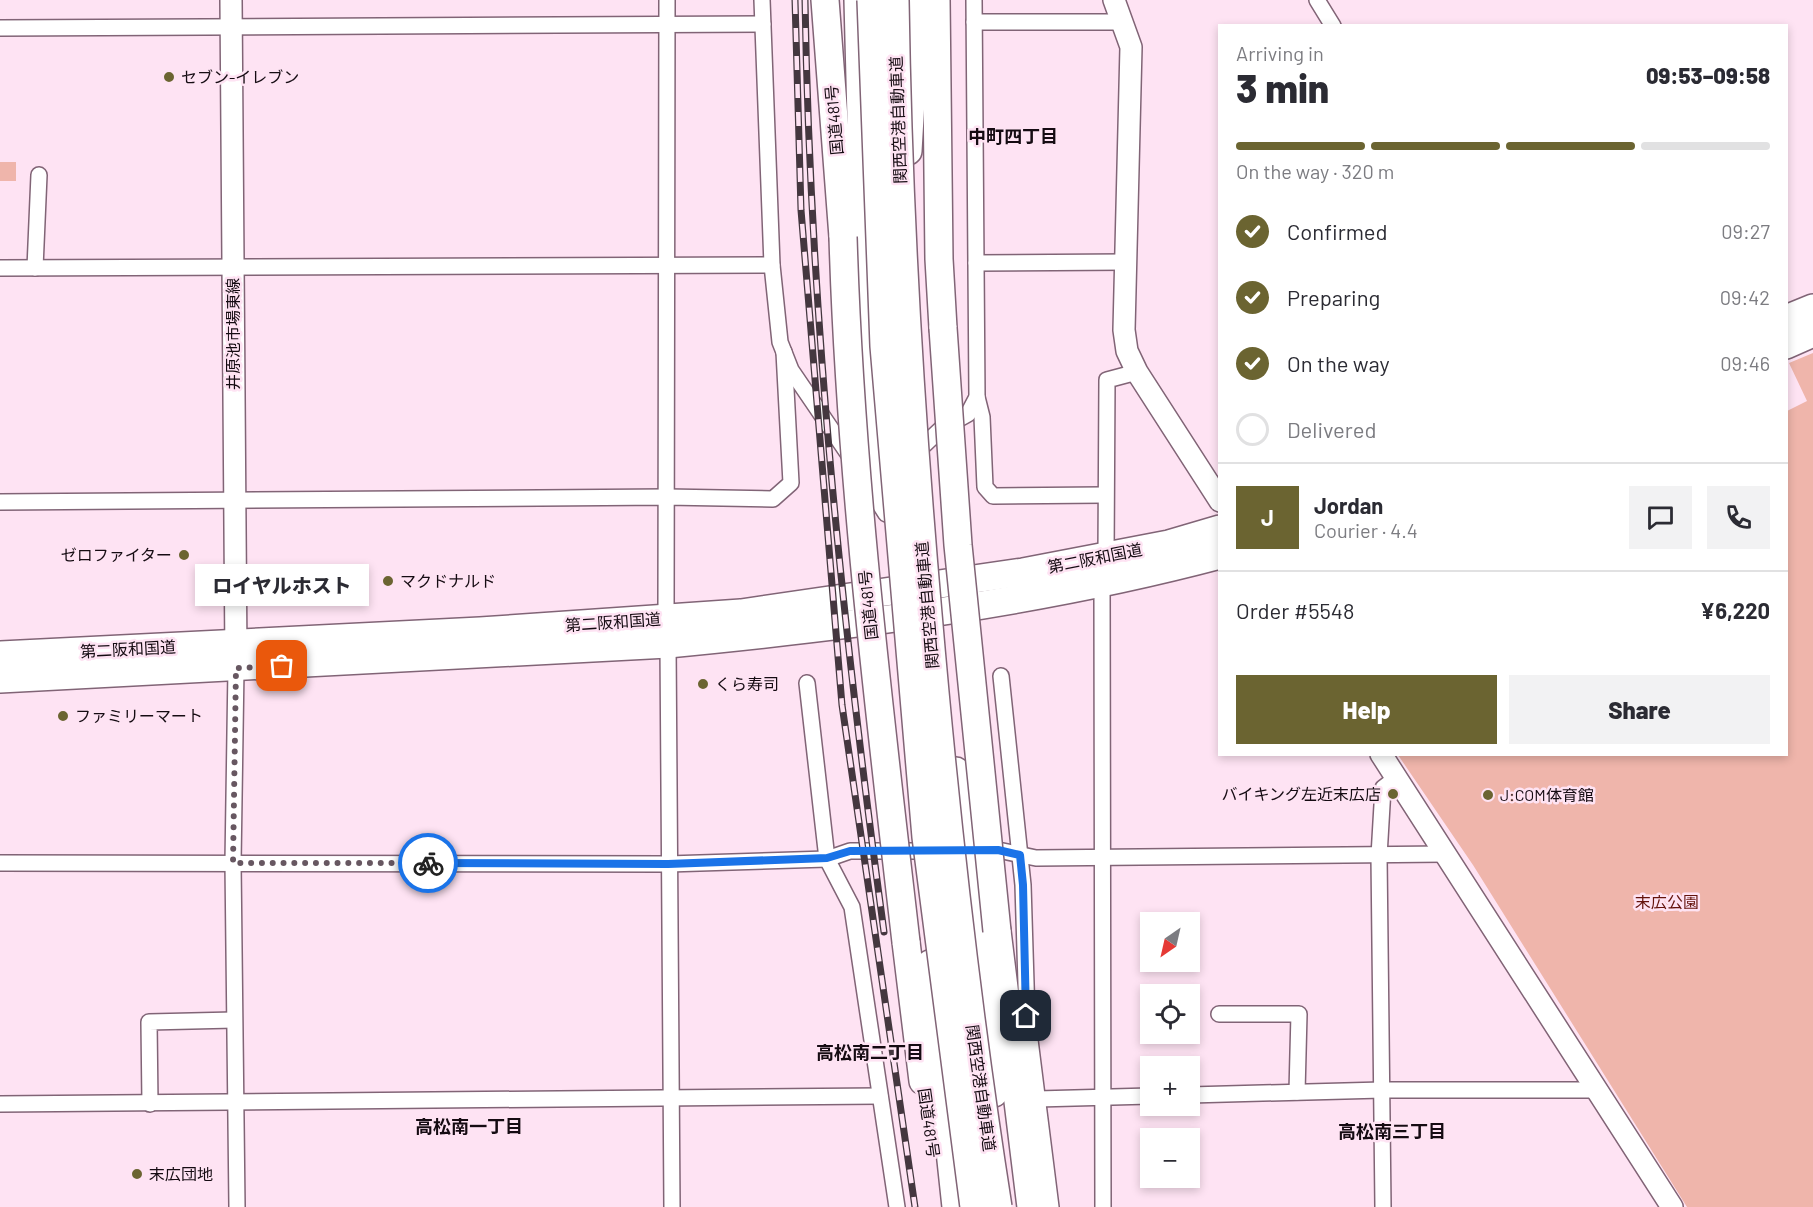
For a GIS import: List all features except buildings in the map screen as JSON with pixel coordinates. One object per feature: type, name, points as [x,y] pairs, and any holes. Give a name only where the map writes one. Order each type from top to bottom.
[{"type":"highway","name":"国道481号","points":[[825,0],[852,205],[843,237],[846,334],[863,557],[906,942],[941,1207]]},
{"type":"highway","points":[[843,0],[852,205],[866,314],[956,1207]]},
{"type":"highway","points":[[852,205],[858,0]]},
{"type":"highway","name":"関西空港自動車道","points":[[871,0],[884,346],[925,825],[974,1207]]},
{"type":"highway","name":"関西空港自動車道","points":[[895,0],[903,234],[921,538],[947,832],[998,1207]]},
{"type":"highway","points":[[901,0],[905,184],[913,355],[965,850],[1010,1207]]},
{"type":"highway","points":[[905,184],[914,80],[917,0]]},
{"type":"highway","points":[[917,0],[939,259],[958,545],[997,931],[1032,1207]]},
{"type":"highway","points":[[936,0],[939,259]]},
{"type":"highway","points":[[1788,318],[1813,308]]},
{"type":"highway","points":[[1788,344],[1813,333]]},
{"type":"highway","name":"第二阪和国道","points":[[667,632],[741,613],[1106,557],[1169,544],[1218,530]]},
{"type":"highway","name":"第二阪和国道","points":[[0,679],[236,656],[896,618],[939,613],[1102,583],[1218,555]]},
{"type":"highway","name":"第二阪和国道","points":[[0,655],[236,656]]},
{"type":"street","name":"井原池市場東線","points":[[231,0],[233,501],[236,656]]},
{"type":"street","points":[[667,0],[667,632],[672,1207]]},
{"type":"street","points":[[762,0],[772,265],[780,342],[791,370],[886,514]]},
{"type":"street","points":[[974,0],[977,397],[982,417],[986,487],[993,496],[1104,495]]},
{"type":"street","points":[[1114,0],[1131,47],[1132,83],[1124,330],[1127,351],[1137,372],[1218,498]]},
{"type":"street","points":[[1317,0],[1332,24]]},
{"type":"street","points":[[974,22],[1123,22]]},
{"type":"street","points":[[0,28],[763,24]]},
{"type":"street","points":[[35,268],[39,175]]},
{"type":"street","points":[[976,263],[1126,262]]},
{"type":"street","points":[[0,268],[772,265]]},
{"type":"street","points":[[0,502],[667,496],[773,499],[791,483],[784,352]]},
{"type":"street","points":[[1106,557],[1104,495],[1107,380],[1137,372]]},
{"type":"street","points":[[923,446],[941,429],[968,414],[977,397]]},
{"type":"street","points":[[1102,583],[1103,1207]]},
{"type":"street","points":[[236,656],[233,863],[234,1104],[237,1207]]},
{"type":"street","points":[[1001,676],[1023,885],[1026,1016],[1051,1207]]},
{"type":"street","points":[[807,683],[827,858],[852,907],[897,1207]]},
{"type":"street","points":[[1382,756],[1672,1207]]},
{"type":"street","points":[[1383,1207],[1379,856],[1383,788],[1396,778]]},
{"type":"street","points":[[0,863],[668,864],[827,858],[850,851],[965,850],[998,850],[1036,858],[1445,854]]},
{"type":"street","points":[[1220,1014],[1299,1014],[1297,1092]]},
{"type":"street","points":[[150,1104],[150,1022],[234,1020]]},
{"type":"street","points":[[1200,1095],[1382,1090],[1597,1090]]},
{"type":"street","points":[[1036,1099],[1140,1095]]},
{"type":"street","points":[[0,1104],[234,1104],[880,1096]]},
{"type":"green space","points":[[0,162],[16,162],[16,181],[0,181]]},
{"type":"green space","name":"末広公園","points":[[1813,353],[1813,1207],[1687,1207],[1473,865],[1399,756],[1788,756],[1788,410],[1807,401],[1789,363]]},
{"type":"railway","points":[[795,0],[801,210],[842,705],[915,1207]]},
{"type":"railway","points":[[805,0],[808,117],[821,351],[842,584],[884,932]]},
{"type":"way so far","points":[[282,666],[236,668],[233,863],[428,863]]},
{"type":"place","name":"セブン-イレブン","points":[[169,77]]},
{"type":"place","name":"ゼロファイター","points":[[184,555]]},
{"type":"place","name":"マクドナルド","points":[[388,581]]},
{"type":"place","name":"ロイヤルホスト","points":[[282,666]]},
{"type":"place","name":"くら寿司","points":[[703,684]]},
{"type":"place","name":"ファミリーマート","points":[[63,716]]},
{"type":"place","name":"バイキング左近末広店","points":[[1393,794]]},
{"type":"place","name":"J:COM体育館","points":[[1488,795]]},
{"type":"place","name":"末広団地","points":[[137,1174]]},
{"type":"district","name":"中町四丁目","points":[[1013,137]]},
{"type":"district","name":"高松南二丁目","points":[[870,1053]]},
{"type":"district","name":"高松南一丁目","points":[[469,1127]]},
{"type":"district","name":"高松南三丁目","points":[[1392,1132]]},
{"type":"route","points":[[428,863],[668,864],[827,858],[850,851],[998,850],[1020,855],[1023,885],[1026,1016]]}]
